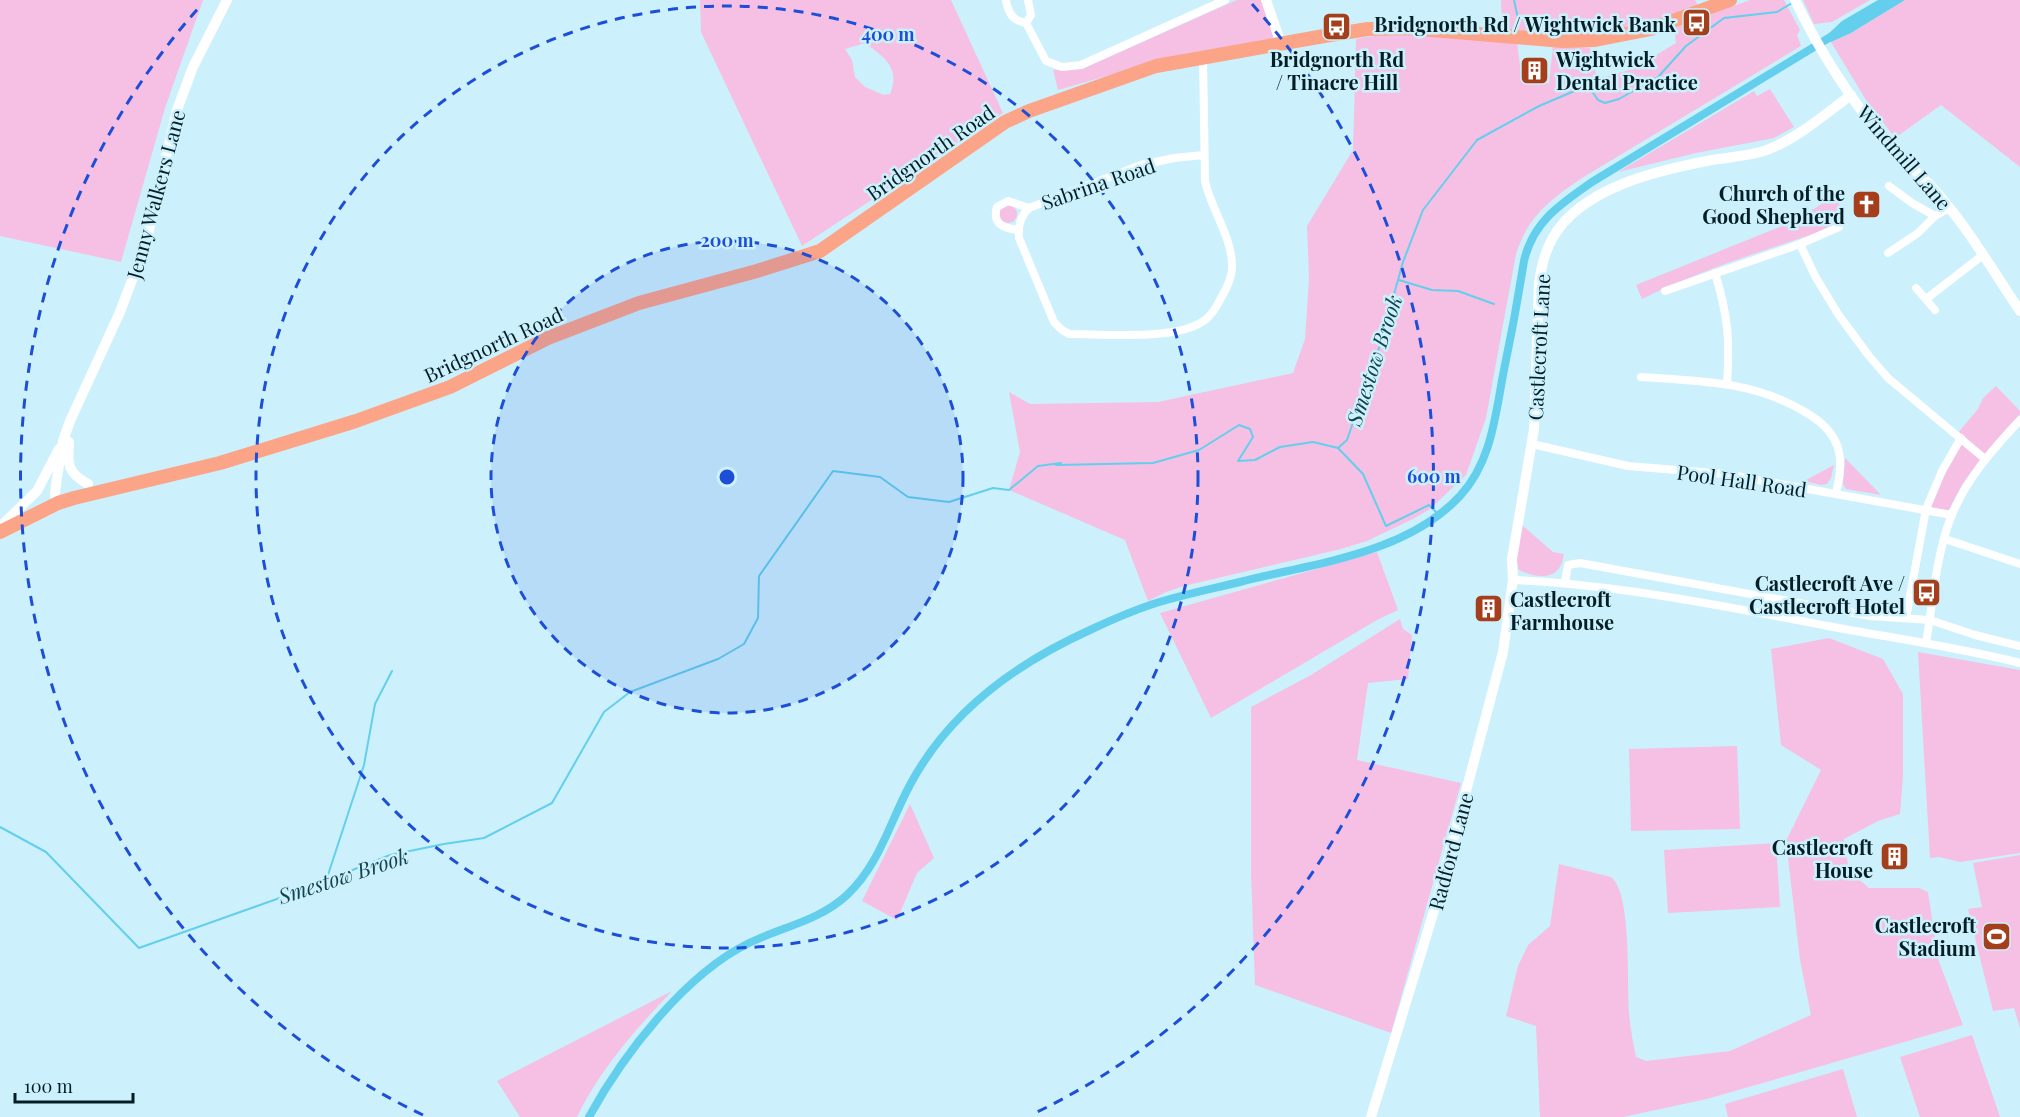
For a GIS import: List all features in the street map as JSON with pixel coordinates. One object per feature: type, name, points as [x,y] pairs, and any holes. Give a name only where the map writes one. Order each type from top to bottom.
[{"type":"highway","name":"Bridgnorth Road","points":[[57,499],[220,464],[356,421],[440,391],[486,371],[549,338],[639,303],[757,271],[820,251],[1005,122],[1029,111],[1156,66],[1361,30],[1386,28],[1563,41],[1595,40],[1651,29],[1730,0]]},
{"type":"highway","name":"Bridgnorth Road","points":[[0,530],[88,484],[183,471]]},
{"type":"street","name":"Jenny Walkers Lane","points":[[0,530],[37,491],[63,441],[120,312],[146,243],[177,110],[193,67],[227,0]]},
{"type":"street","points":[[1006,0],[1009,12],[1014,19],[1026,23],[1046,62],[1062,67],[1081,65],[1226,0]]},
{"type":"street","points":[[1026,23],[1031,15],[1028,0]]},
{"type":"street","points":[[1266,0],[1281,44]]},
{"type":"street","name":"Windmill Lane","points":[[1797,3],[1809,28],[1851,95],[1887,143],[1929,184],[1949,208],[2018,304]]},
{"type":"street","points":[[1018,230],[1019,238],[1054,322],[1069,334],[1170,333],[1187,329],[1205,320],[1225,292],[1232,265],[1230,246],[1207,189],[1204,155],[1203,57]]},
{"type":"street","name":"Castlecroft Lane","points":[[1513,580],[1512,559],[1535,414],[1536,309],[1541,266],[1552,239],[1573,214],[1625,183],[1658,171],[1764,151],[1807,128],[1851,95]]},
{"type":"street","name":"Sabrina Road","points":[[1029,208],[1008,201],[997,207],[995,216],[997,222],[1007,229],[1018,230],[1023,214],[1029,208],[1141,165],[1204,155]]},
{"type":"street","points":[[1889,186],[1912,204],[1935,216]]},
{"type":"street","points":[[1888,253],[1918,233],[1935,216],[1949,208]]},
{"type":"street","points":[[1665,291],[1800,244],[1839,227]]},
{"type":"street","points":[[1800,244],[1815,276],[1838,314],[1869,356],[1888,378],[1985,459]]},
{"type":"street","points":[[1926,299],[1983,255]]},
{"type":"street","points":[[1715,273],[1728,327],[1727,384]]},
{"type":"street","points":[[1916,288],[1935,309]]},
{"type":"street","points":[[1641,377],[1727,384],[1768,393],[1794,405],[1828,430],[1839,450],[1836,493]]},
{"type":"street","points":[[1926,643],[1945,539],[1952,515],[1967,486],[1985,459],[2020,420]]},
{"type":"street","name":"Jenny Walkers Lane","points":[[70,421],[68,455],[70,470],[77,478],[88,484]]},
{"type":"street","points":[[1906,618],[1926,509],[1942,471],[1961,438]]},
{"type":"street","name":"Jenny Walkers Lane","points":[[57,499],[63,441]]},
{"type":"street","name":"Pool Hall Road","points":[[1532,444],[1628,466],[1725,474],[1952,515]]},
{"type":"street","points":[[1945,539],[2020,564]]},
{"type":"street","points":[[1565,582],[1568,565],[1574,563],[1870,616],[1930,620],[1975,635],[2020,646]]},
{"type":"street","points":[[1513,580],[1565,582],[1695,601],[1926,643],[2020,663]]},
{"type":"street","name":"Radford Lane","points":[[1371,1117],[1436,904],[1503,652],[1513,580]]},
{"type":"shaded area","points":[[0,0],[203,0],[165,108],[121,262],[0,236]]},
{"type":"shaded area","points":[[700,0],[951,0],[1003,113],[802,246],[701,32]],"holes":[[[865,43],[884,58],[892,70],[893,85],[890,94],[884,95],[865,87],[855,77],[852,60],[845,49]]]},
{"type":"shaded area","points":[[1237,0],[1263,0],[1275,35],[1271,39],[1183,54],[1058,90],[1053,70],[1084,68]]},
{"type":"shaded area","points":[[1501,0],[1695,0],[1699,7],[1622,29],[1584,34],[1560,34],[1502,29]]},
{"type":"shaded area","points":[[1750,0],[1784,0],[1800,30],[1797,35],[1801,46],[1582,178],[1550,202],[1534,219],[1516,254],[1486,418],[1466,475],[1430,509],[1367,541],[1184,586],[1148,601],[1125,540],[1009,490],[1020,452],[1009,392],[1030,404],[1158,402],[1293,373],[1305,339],[1309,279],[1307,226],[1353,150],[1356,39],[1415,34],[1517,42],[1522,81],[1549,83],[1553,45],[1590,48],[1597,79],[1633,69],[1676,43],[1674,28]]},
{"type":"shaded area","points":[[1803,0],[1870,0],[1832,22],[1814,24]]},
{"type":"shaded area","points":[[1905,0],[2020,0],[2020,167],[1941,105],[1895,138],[1866,100],[1831,42],[1851,33]]},
{"type":"shaded area","points":[[1770,89],[1794,127],[1774,138],[1696,153],[1618,172],[1754,91],[1757,96]]},
{"type":"shaded area","points":[[1836,194],[1845,223],[1716,267],[1642,299],[1636,285],[1799,219]]},
{"type":"shaded area","points":[[1004,205],[1012,205],[1017,210],[1015,221],[1004,223],[999,218],[999,210]]},
{"type":"shaded area","points":[[1996,386],[2020,411],[2020,414],[1983,456],[1958,433],[1978,409],[1983,398]]},
{"type":"shaded area","points":[[1961,441],[1982,459],[1963,483],[1948,511],[1929,507]]},
{"type":"shaded area","points":[[1845,458],[1881,495],[1846,489],[1843,484]]},
{"type":"shaded area","points":[[1834,465],[1827,484],[1804,481]]},
{"type":"shaded area","points":[[1522,525],[1553,552],[1564,554],[1561,565],[1551,575],[1528,574],[1518,569],[1516,552]]},
{"type":"shaded area","points":[[1377,552],[1398,610],[1377,620],[1211,718],[1160,613]]},
{"type":"shaded area","points":[[1400,619],[1403,629],[1412,635],[1408,679],[1368,683],[1357,760],[1461,783],[1391,1033],[1255,985],[1251,873],[1251,707],[1311,675]]},
{"type":"shaded area","points":[[1829,638],[1883,659],[1903,694],[1903,776],[1900,814],[1878,821],[1844,839],[1849,871],[1869,888],[1919,888],[1928,892],[1938,959],[1963,1025],[1707,1099],[1623,1117],[1540,1117],[1536,1026],[1506,1016],[1518,966],[1528,945],[1550,926],[1559,864],[1611,877],[1618,886],[1625,919],[1629,1012],[1636,1057],[1646,1061],[1730,1051],[1811,1015],[1800,960],[1786,841],[1821,770],[1781,745],[1771,649]]},
{"type":"shaded area","points":[[1918,652],[2020,670],[2020,853],[1960,862],[1939,857],[1930,858]]},
{"type":"shaded area","points":[[1737,746],[1740,829],[1631,831],[1629,749]]},
{"type":"shaded area","points":[[910,804],[934,858],[917,873],[897,920],[862,901]]},
{"type":"shaded area","points":[[1776,843],[1780,907],[1668,913],[1664,850]]},
{"type":"shaded area","name":"Castlecroft Stadium","points":[[2020,855],[2020,1028],[2014,1008],[1993,1011],[1968,909],[1982,907],[1973,863]]},
{"type":"shaded area","points":[[672,991],[632,1035],[608,1066],[596,1082],[577,1117],[520,1117],[497,1081]]},
{"type":"shaded area","points":[[1972,1035],[2000,1117],[1920,1117],[1900,1057]]},
{"type":"shaded area","points":[[1843,1069],[1857,1117],[1728,1117],[1725,1104]]},
{"type":"water","points":[[1878,0],[1905,0],[1851,33],[1831,42],[1825,37],[1842,21]]},
{"type":"waterway","points":[[1514,0],[1519,23]]},
{"type":"waterway","name":"Smestow Brook","points":[[0,827],[46,852],[139,948],[305,889],[390,855],[484,838],[552,803],[604,712],[630,692],[718,659],[744,644],[758,618],[759,576],[833,471],[880,477],[908,497],[949,502],[993,488],[1009,490],[1038,466],[1061,463],[1056,465],[1153,463],[1199,450],[1239,425],[1250,429],[1253,437],[1238,461],[1255,460],[1280,447],[1313,442],[1338,448],[1347,440],[1379,348],[1403,262],[1423,210],[1477,140],[1539,106],[1584,87],[1589,87],[1598,100],[1605,103],[1619,99],[1658,77],[1686,46],[1724,18],[1777,12],[1792,3]]},
{"type":"waterway","points":[[589,1117],[637,1043],[657,1019],[701,975],[749,943],[825,911],[847,895],[868,870],[911,783],[927,757],[945,733],[966,712],[1012,674],[1063,643],[1153,604],[1357,554],[1413,532],[1438,516],[1460,496],[1470,483],[1485,454],[1497,407],[1524,261],[1528,247],[1541,224],[1559,206],[1592,182],[1837,33]]},
{"type":"waterway","points":[[1399,280],[1432,290],[1458,291],[1494,304]]},
{"type":"waterway","points":[[1338,448],[1363,474],[1386,526],[1429,505],[1439,515]]},
{"type":"waterway","points":[[326,881],[364,765],[375,704],[392,671]]},
{"type":"place","name":"Bridgnorth Rd / Wightwick Bank","points":[[1697,23]]},
{"type":"place","name":"Bridgnorth Rd / Tinacre Hill","points":[[1337,27]]},
{"type":"place","name":"Wightwick Dental Practice","points":[[1535,70]]},
{"type":"place","name":"Church of the Good Shepherd","points":[[1866,204]]},
{"type":"place","name":"Castlecroft Ave / Castlecroft Hotel","points":[[1926,593]]},
{"type":"place","name":"Castlecroft Farmhouse","points":[[1489,609]]},
{"type":"place","name":"Castlecroft House","points":[[1894,857]]},
{"type":"place","name":"Castlecroft Stadium","points":[[1997,936]]}]
